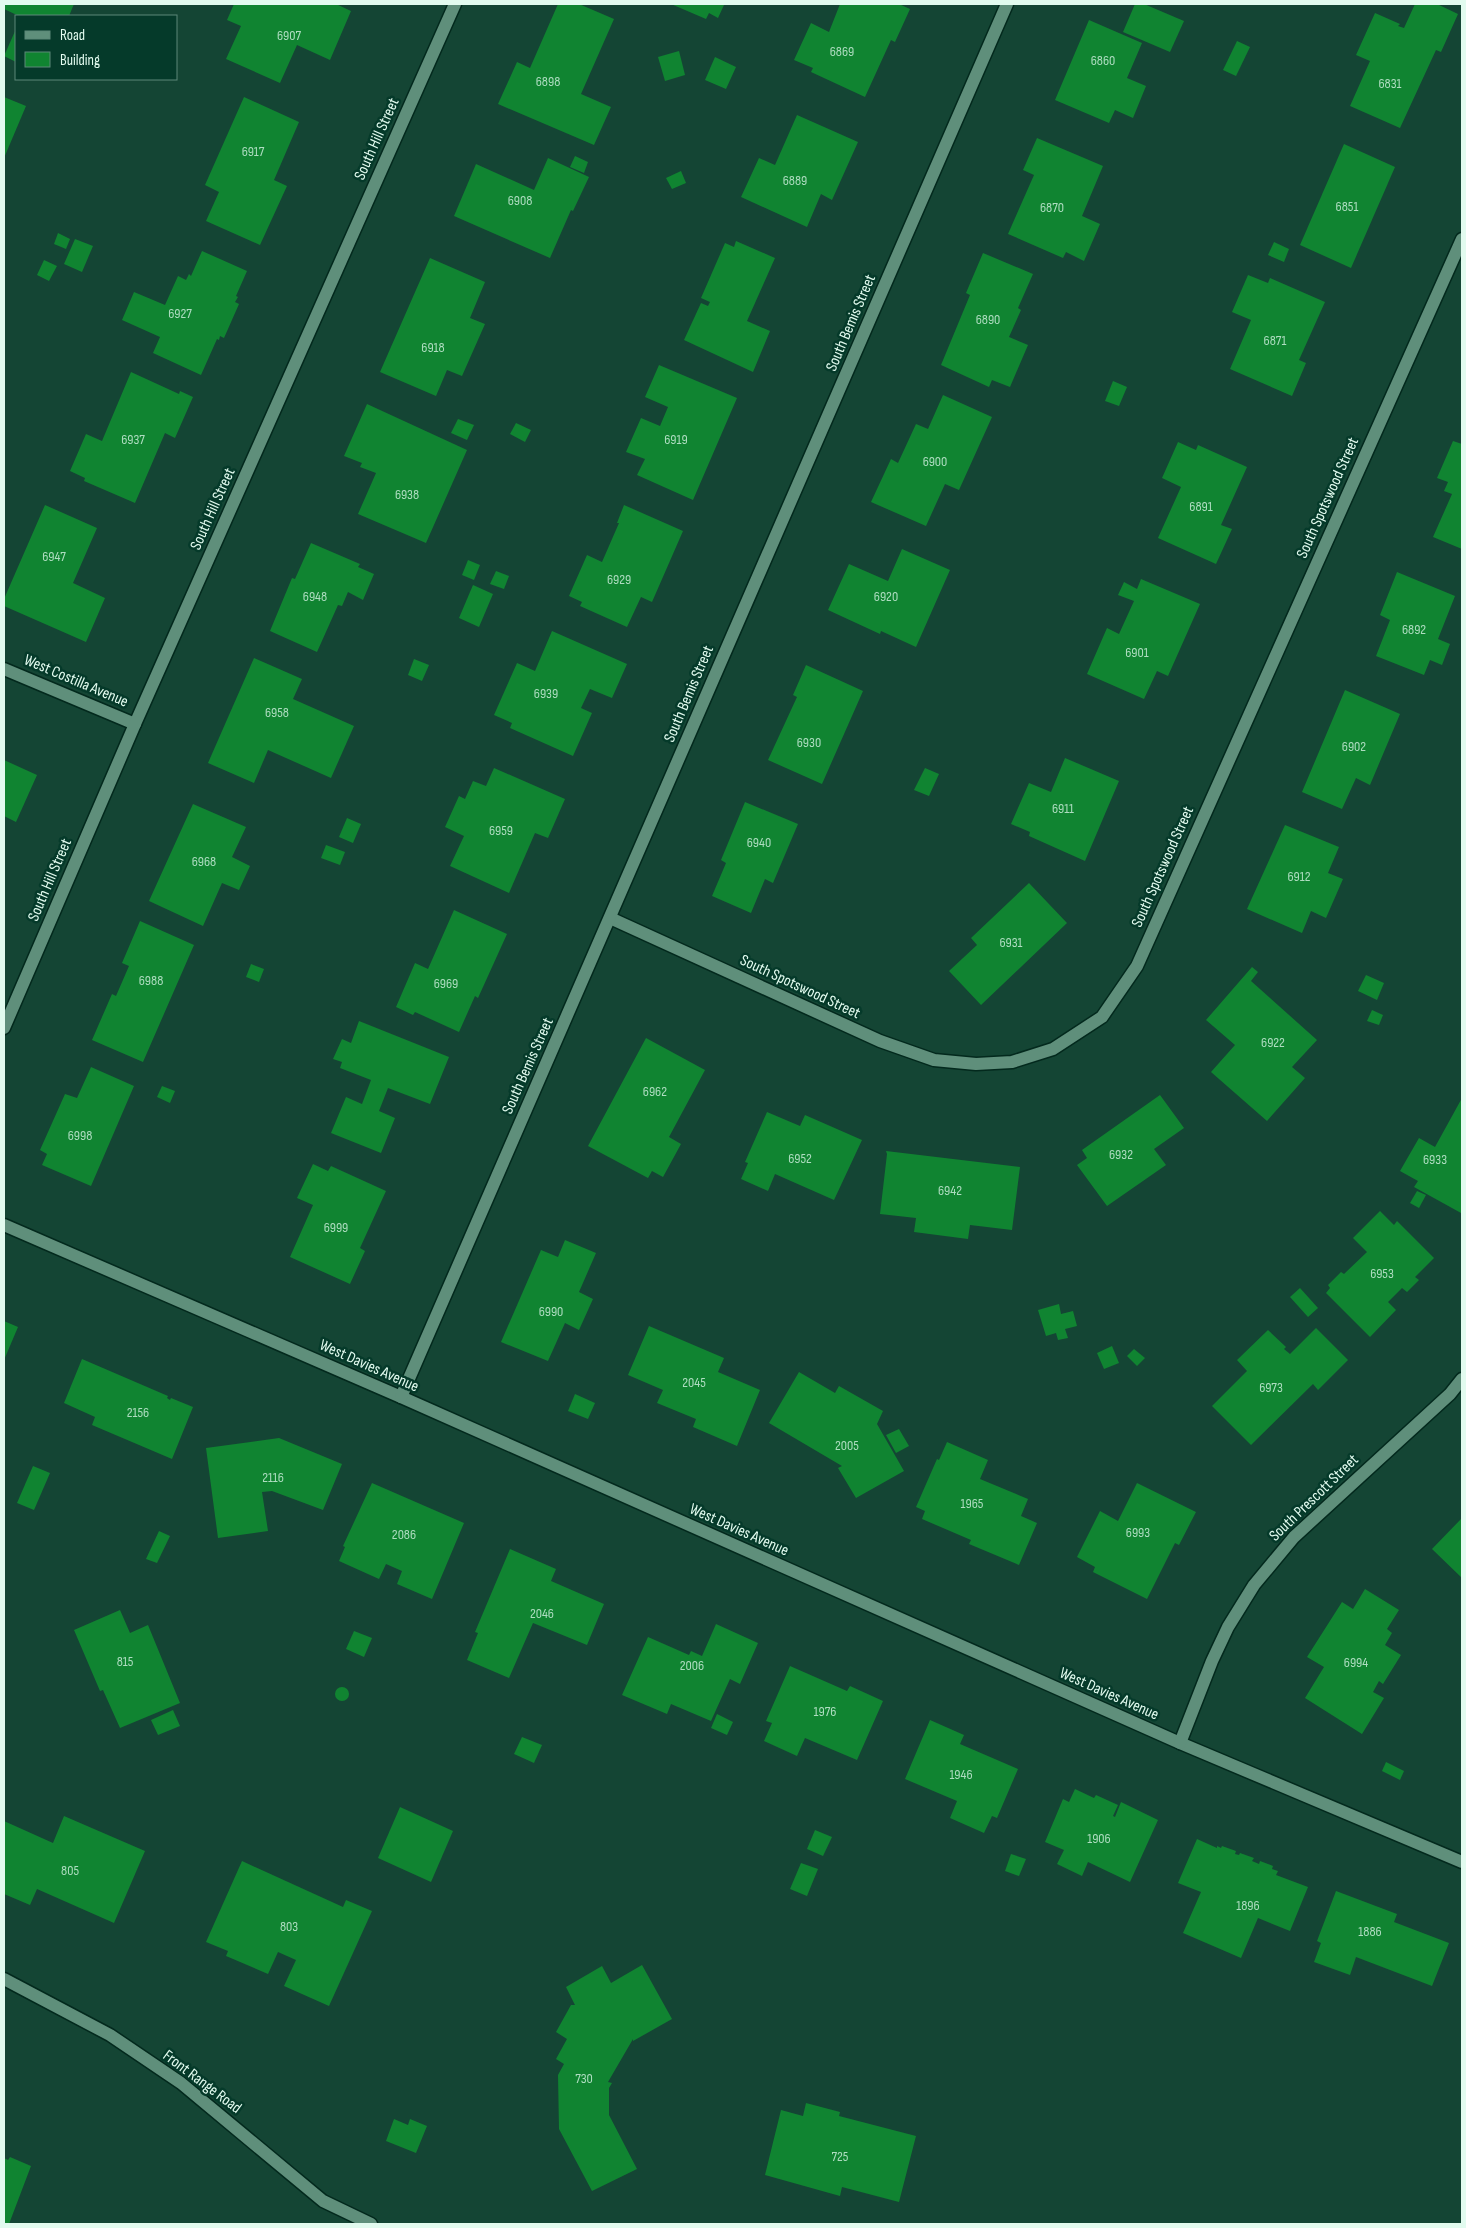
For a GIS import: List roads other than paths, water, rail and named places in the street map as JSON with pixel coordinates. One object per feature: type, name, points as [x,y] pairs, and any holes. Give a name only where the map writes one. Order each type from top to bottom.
[{"type":"street","name":"South Hill Street","points":[[4,1028],[135,724],[455,4]]},
{"type":"street","name":"South Bemis Street","points":[[401,1398],[1007,4]]},
{"type":"street","name":"South Spotswood Street","points":[[610,918],[880,1042],[934,1060],[976,1064],[1012,1062],[1053,1049],[1102,1017],[1137,966],[1462,239]]},
{"type":"street","name":"West Costilla Avenue","points":[[4,668],[135,724]]},
{"type":"street","name":"West Davies Avenue","points":[[4,1225],[401,1398],[1180,1743],[1462,1862]]},
{"type":"street","name":"South Prescott Street","points":[[1180,1743],[1212,1661],[1228,1627],[1254,1585],[1294,1537],[1450,1394],[1462,1380]]},
{"type":"street","name":"Front Range Road","points":[[4,1979],[110,2035],[181,2083],[323,2201],[371,2224]]}]
